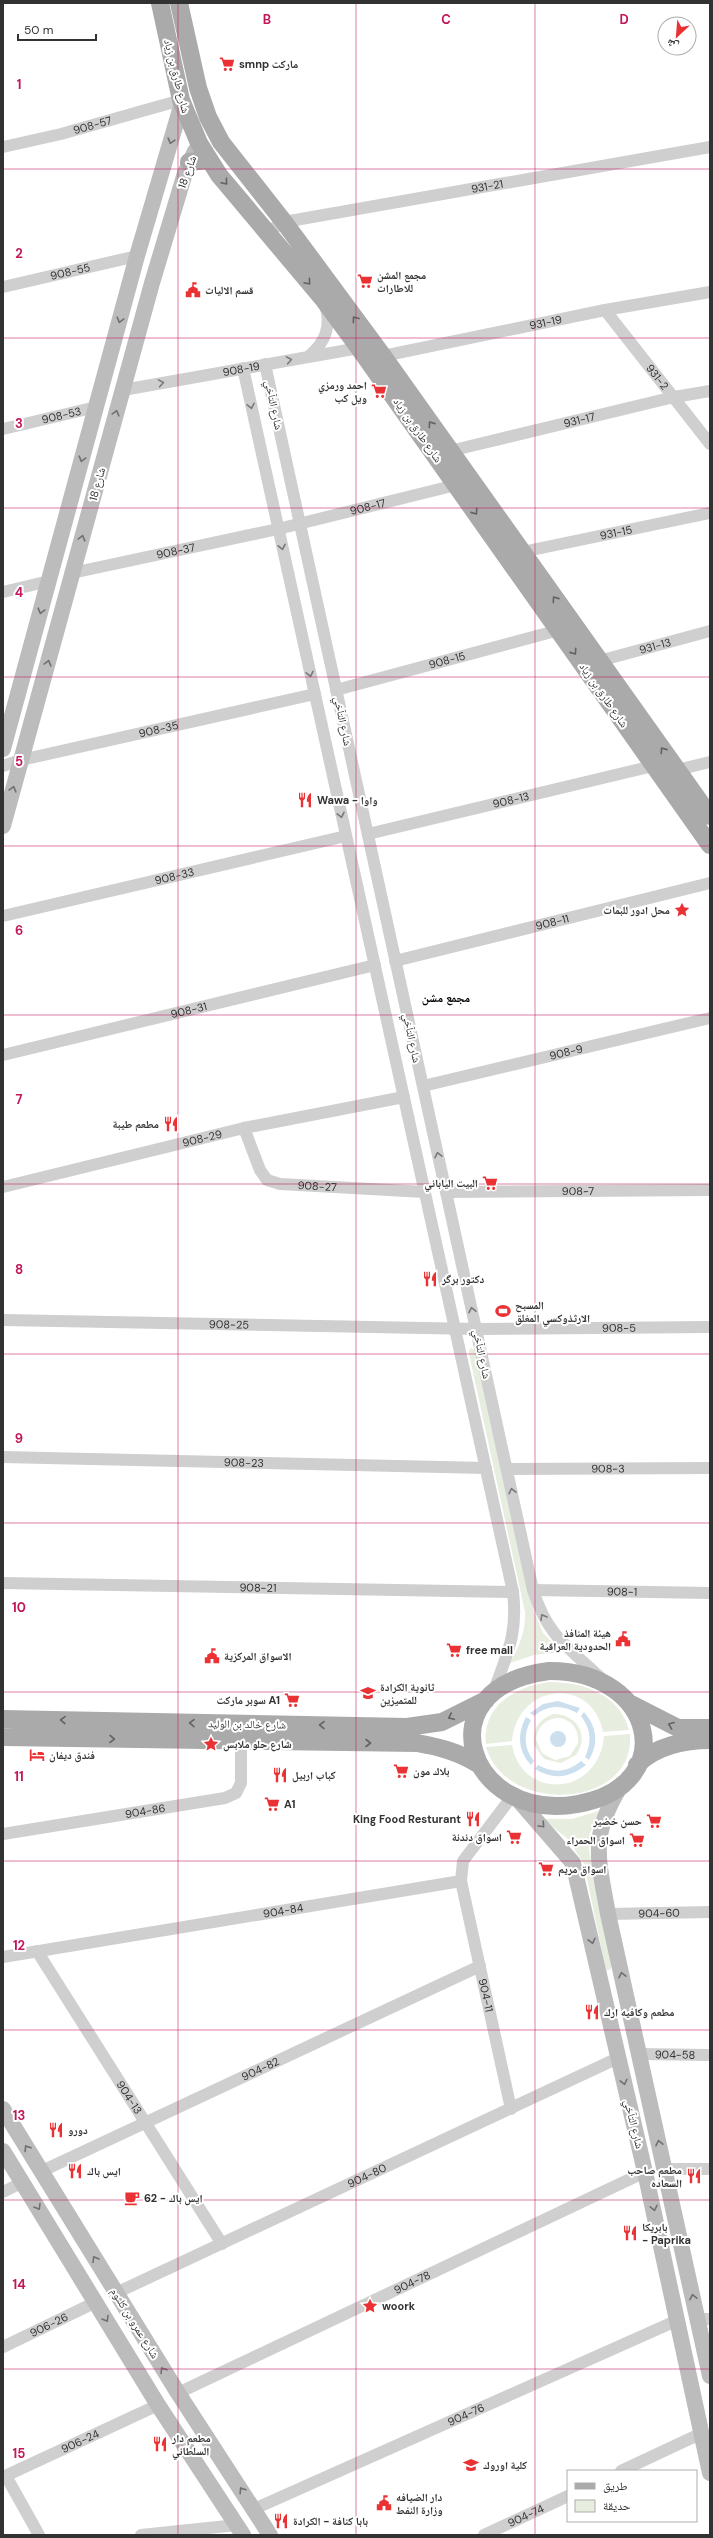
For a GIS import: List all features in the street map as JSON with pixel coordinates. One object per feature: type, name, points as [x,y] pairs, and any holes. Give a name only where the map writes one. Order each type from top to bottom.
[{"type":"main road","name":"شارع طارق بن زياد","points":[[160,3],[181,102],[199,143],[209,160],[323,299],[359,348],[710,845]]},
{"type":"main road","name":"شارع طارق بن زياد","points":[[179,3],[198,88],[214,130],[229,153],[284,222],[383,356],[710,816]]},
{"type":"main road","points":[[189,162],[209,160]]},
{"type":"main road","name":"شارع خالد بن الوليد","points":[[3,1719],[407,1727],[442,1722],[519,1678],[549,1671],[580,1674],[609,1685]]},
{"type":"main road","points":[[609,1685],[631,1704],[678,1728],[710,1728]]},
{"type":"main road","points":[[489,1696],[475,1716],[471,1736],[478,1764],[490,1780],[514,1796],[545,1804],[571,1805],[596,1799],[622,1784],[645,1757],[682,1742],[710,1740]]},
{"type":"main road","points":[[631,1704],[643,1731],[642,1751],[637,1765]]},
{"type":"main road","name":"شارع خالد بن الوليد","points":[[3,1737],[241,1742],[417,1743],[442,1747],[461,1754],[478,1764]]},
{"type":"street","name":"908-57","points":[[3,147],[61,134],[181,102]]},
{"type":"street","name":"شارع 18","points":[[3,749],[50,581],[137,256],[181,102]]},
{"type":"street","name":"شارع 18","points":[[3,826],[149,295],[189,162],[199,143]]},
{"type":"street","name":"931-21","points":[[267,232],[284,222],[710,147]]},
{"type":"street","name":"908-55","points":[[3,287],[137,256]]},
{"type":"street","points":[[128,289],[149,295]]},
{"type":"street","name":"931-19","points":[[383,356],[605,310],[710,292]]},
{"type":"street","points":[[308,357],[323,341],[328,328],[328,314],[323,299]]},
{"type":"street","name":"931-2","points":[[605,310],[710,444]]},
{"type":"street","name":"908-19","points":[[123,390],[359,348]]},
{"type":"street","name":"شارع التآخي","points":[[265,364],[533,1590],[541,1614],[552,1632],[567,1648],[609,1685]]},
{"type":"street","name":"شارع التآخي","points":[[243,368],[513,1592],[516,1616],[514,1633],[489,1696]]},
{"type":"street","name":"931-17","points":[[450,451],[674,397],[710,391]]},
{"type":"street","name":"908-53","points":[[3,429],[96,407]]},
{"type":"street","name":"908-17","points":[[278,529],[456,485]]},
{"type":"street","name":"931-15","points":[[522,552],[710,513]]},
{"type":"street","name":"908-37","points":[[72,573],[278,529]]},
{"type":"street","points":[[3,592],[50,581]]},
{"type":"street","name":"908-15","points":[[336,690],[559,630]]},
{"type":"street","name":"931-13","points":[[599,661],[710,632]]},
{"type":"street","name":"908-35","points":[[3,766],[21,760],[315,694]]},
{"type":"street","points":[[677,770],[710,762]]},
{"type":"street","name":"908-13","points":[[368,834],[654,766]]},
{"type":"street","name":"908-33","points":[[3,916],[346,836]]},
{"type":"street","name":"908-11","points":[[396,961],[710,883]]},
{"type":"street","points":[[361,903],[382,897]]},
{"type":"street","name":"908-31","points":[[3,1055],[375,965]]},
{"type":"street","name":"908-9","points":[[423,1086],[710,1018]]},
{"type":"street","name":"908-29","points":[[3,1187],[244,1128],[404,1097]]},
{"type":"street","name":"908-27","points":[[244,1128],[260,1170],[268,1180],[280,1184],[425,1192]]},
{"type":"street","name":"908-7","points":[[446,1192],[710,1190]]},
{"type":"street","name":"908-25","points":[[3,1320],[455,1329]]},
{"type":"street","name":"908-5","points":[[455,1329],[710,1327]]},
{"type":"street","name":"908-23","points":[[3,1457],[486,1468]]},
{"type":"street","name":"908-3","points":[[507,1469],[710,1468]]},
{"type":"street","name":"908-21","points":[[3,1583],[513,1592]]},
{"type":"street","name":"908-1","points":[[533,1590],[710,1593]]},
{"type":"street","name":"904-86","points":[[3,1834],[225,1798],[236,1793],[241,1783],[241,1742]]},
{"type":"street","name":"شارع التآخي","points":[[622,1784],[609,1805],[598,1839],[598,1856],[608,1914],[640,2054],[664,2169],[704,2319],[710,2376]]},
{"type":"street","points":[[461,1881],[463,1861],[514,1796]]},
{"type":"street","name":"شارع التآخي","points":[[514,1796],[573,1863],[645,2172],[710,2473]]},
{"type":"street","name":"904-84","points":[[3,1957],[461,1881]]},
{"type":"street","name":"904-11","points":[[461,1881],[511,2109]]},
{"type":"street","name":"904-60","points":[[608,1914],[710,1912]]},
{"type":"street","name":"904-13","points":[[37,1951],[222,2244]]},
{"type":"street","name":"904-82","points":[[42,2171],[480,1966]]},
{"type":"street","points":[[605,1998],[626,1995]]},
{"type":"street","name":"904-58","points":[[640,2054],[710,2055]]},
{"type":"street","name":"904-80","points":[[116,2293],[618,2058]]},
{"type":"street","name":"شارع عمرو بن كلثوم","points":[[3,2109],[178,2392],[270,2535]]},
{"type":"street","name":"شارع عمرو بن كلثوم","points":[[3,2151],[158,2405],[240,2530]]},
{"type":"street","points":[[664,2169],[710,2169]]},
{"type":"street","name":"904-78","points":[[178,2392],[645,2172]]},
{"type":"street","points":[[3,2192],[23,2182]]},
{"type":"street","name":"906-26","points":[[3,2347],[96,2302]]},
{"type":"street","name":"904-76","points":[[254,2509],[678,2320]]},
{"type":"street","name":"906-24","points":[[4,2477],[158,2405]]},
{"type":"street","points":[[623,2470],[702,2433]]},
{"type":"street","points":[[4,2477],[39,2535]]},
{"type":"street","name":"904-74","points":[[484,2535],[567,2496]]},
{"type":"street","points":[[141,2535],[240,2530]]},
{"type":"green space","points":[[471,1348],[476,1351],[533,1609],[543,1633],[562,1652],[534,1655],[510,1663],[521,1639],[525,1612],[469,1354],[469,1350]]},
{"type":"green space","points":[[550,1682],[588,1688],[609,1699],[618,1708],[629,1730],[603,1732],[596,1714],[585,1701],[571,1695],[555,1693],[540,1698],[527,1707],[517,1722],[512,1741],[486,1744],[486,1730],[490,1718],[496,1708],[504,1700],[514,1693],[526,1688]]},
{"type":"green space","points":[[554,1714],[569,1718],[579,1727],[581,1734],[582,1741],[576,1755],[561,1763],[544,1759],[534,1745],[535,1729],[544,1719]],"holes":[[[555,1718],[565,1719],[572,1724],[576,1730],[578,1743],[570,1756],[555,1760],[542,1753],[536,1739],[537,1734],[547,1721]]]},
{"type":"green space","points":[[630,1734],[626,1759],[613,1777],[592,1789],[568,1794],[542,1793],[518,1785],[498,1769],[486,1747],[512,1745],[519,1763],[530,1776],[544,1783],[560,1784],[575,1780],[589,1771],[599,1756],[604,1736]]},
{"type":"green space","points":[[599,1811],[589,1836],[589,1850],[612,1965],[610,1970],[606,1970],[605,1966],[584,1864],[568,1839],[543,1819],[572,1819]]},
{"type":"water","points":[[558,1701],[580,1708],[577,1713],[566,1708],[555,1707],[539,1712],[534,1716],[530,1713],[543,1704]]},
{"type":"water","points":[[584,1712],[592,1723],[595,1735],[594,1747],[589,1760],[585,1757],[589,1746],[589,1731],[581,1716]]},
{"type":"water","points":[[526,1717],[531,1720],[528,1726],[526,1742],[528,1752],[534,1761],[531,1765],[523,1754],[520,1742],[521,1730]]},
{"type":"water","points":[[558,1731],[564,1733],[566,1739],[564,1745],[558,1747],[552,1745],[550,1739],[552,1733]]},
{"type":"water","points":[[581,1761],[586,1765],[568,1775],[548,1775],[535,1769],[538,1765],[550,1770],[561,1770],[571,1768]]},
{"type":"place","name":"smnp ماركت","points":[[227,64]]},
{"type":"place","name":"مجمع المشن للاطارات","points":[[365,281]]},
{"type":"place","name":"قسم الاليات","points":[[193,290]]},
{"type":"place","name":"احمد ورمزي ويل كب","points":[[379,391]]},
{"type":"place","name":"Wawa - واوا","points":[[305,800]]},
{"type":"place","name":"محل ادور للبمات","points":[[682,910]]},
{"type":"place","name":"مطعم طيبة","points":[[171,1124]]},
{"type":"place","name":"البيت الياباني","points":[[490,1183]]},
{"type":"place","name":"دكتور برگر","points":[[430,1279]]},
{"type":"place","name":"المسبح الارثذوكسي المغلق","points":[[503,1311]]},
{"type":"place","name":"هيئة المنافذ الحدودية العراقية","points":[[623,1639]]},
{"type":"place","name":"free mall","points":[[454,1650]]},
{"type":"place","name":"الاسواق المركزية","points":[[212,1656]]},
{"type":"place","name":"ثانوية الكرادة للمتميزين","points":[[368,1693]]},
{"type":"place","name":"سوبر ماركت A1","points":[[292,1700]]},
{"type":"place","name":"شارع حلو ملابس","points":[[211,1744]]},
{"type":"place","name":"فندق ديفان","points":[[37,1755]]},
{"type":"place","name":"بلاك مون","points":[[401,1771]]},
{"type":"place","name":"كباب اربيل","points":[[280,1775]]},
{"type":"place","name":"A1","points":[[272,1804]]},
{"type":"place","name":"King Food Resturant","points":[[473,1819]]},
{"type":"place","name":"حسن خضير","points":[[654,1821]]},
{"type":"place","name":"اسواق دندنة","points":[[514,1837]]},
{"type":"place","name":"اسواق الحمراء","points":[[637,1840]]},
{"type":"place","name":"اسواق مريم","points":[[546,1869]]},
{"type":"place","name":"مطعم وكافيه ارك","points":[[592,2012]]},
{"type":"place","name":"دورو","points":[[56,2130]]},
{"type":"place","name":"ايس باك","points":[[75,2171]]},
{"type":"place","name":"مطعم صاحب السعاده","points":[[694,2176]]},
{"type":"place","name":"ايس باك - 62","points":[[132,2198]]},
{"type":"place","name":"بابريكا - Paprika","points":[[630,2233]]},
{"type":"place","name":"woork","points":[[370,2306]]},
{"type":"place","name":"مطعم دار السلطاني","points":[[160,2444]]},
{"type":"place","name":"كلية اوروك","points":[[471,2465]]},
{"type":"place","name":"دار الضيافه وزارة النفط","points":[[384,2503]]},
{"type":"place","name":"بابا كنافة - الكرادة","points":[[281,2521]]},
{"type":"district","name":"مجمع مشن","points":[[446,998]]}]
